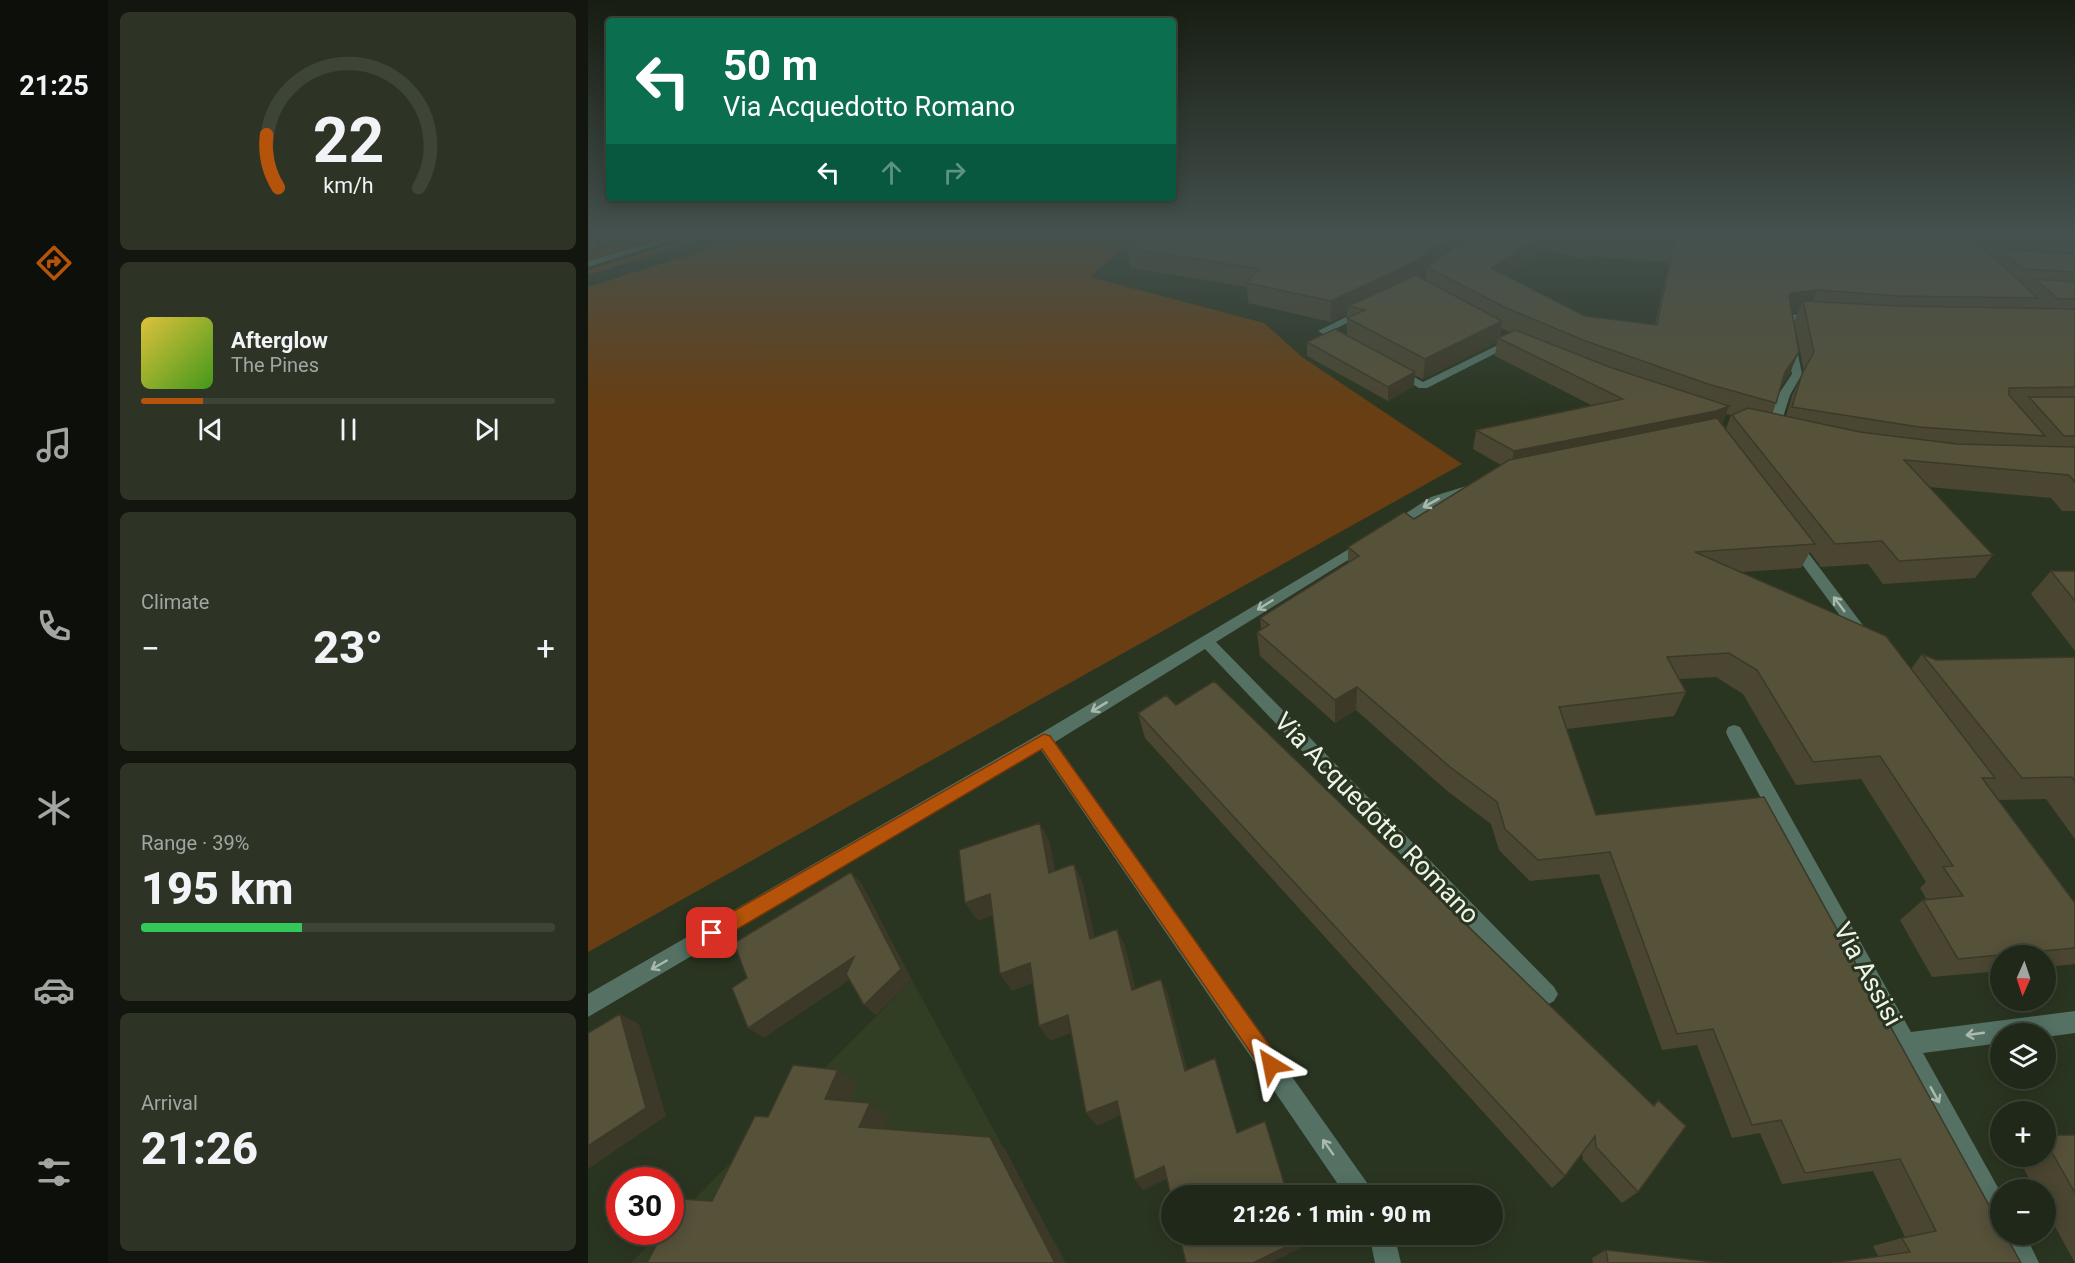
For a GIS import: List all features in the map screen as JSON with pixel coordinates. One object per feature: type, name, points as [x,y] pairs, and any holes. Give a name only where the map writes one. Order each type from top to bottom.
[{"type":"street","points":[[1354,348],[1323,331],[1374,307]]},
{"type":"street","points":[[1773,433],[1784,395],[1797,374],[1786,318],[1831,318]]},
{"type":"street","points":[[1384,365],[1423,386],[1510,342]]},
{"type":"street","points":[[588,1006],[1044,740],[1436,500],[1492,482]]},
{"type":"street","points":[[1788,536],[1874,652]]},
{"type":"street","name":"Via Acquedotto Romano","points":[[1207,642],[1547,993]]},
{"type":"street","name":"Via Assisi","points":[[1734,732],[1990,1197]]},
{"type":"street","points":[[1044,740],[1353,1185]]},
{"type":"street","points":[[1907,1044],[2075,1022]]},
{"type":"street","points":[[1384,1245],[1388,1263]]},
{"type":"street","points":[[2017,1245],[2026,1263]]},
{"type":"shaded area","points":[[588,293],[1150,293],[1264,323],[1302,357],[1462,464],[588,952]]},
{"type":"shaded area","points":[[912,980],[1066,1263],[631,1263],[649,1245],[684,1245],[684,1210]]},
{"type":"building","points":[[1293,293],[1348,293],[1331,301]]},
{"type":"building","points":[[1377,293],[1450,293],[1502,321],[1425,359],[1347,318],[1365,310],[1348,306]]},
{"type":"building","points":[[1477,293],[1540,293],[1585,316],[1657,325],[1664,293],[1792,293],[1789,296],[1799,352],[1785,372],[1776,403],[1708,384],[1583,340]]},
{"type":"building","points":[[1857,293],[2032,293],[2038,298],[1899,296]]},
{"type":"building","points":[[2051,293],[2075,293],[2075,299],[2058,299]]},
{"type":"building","points":[[1803,301],[1899,306],[2075,309],[2075,387],[2009,388],[2009,395],[2045,436],[1919,427],[1792,407],[1802,374],[1814,352]]},
{"type":"building","points":[[1335,329],[1415,372],[1388,387],[1307,342]]},
{"type":"building","points":[[1515,330],[1612,368],[1729,406],[1716,411],[1514,451],[1476,430],[1623,399],[1498,338]]},
{"type":"building","points":[[2029,397],[2075,397],[2075,436],[2064,436]]},
{"type":"building","points":[[1748,408],[1860,432],[1957,444],[2075,447],[2075,482],[2069,475],[1904,460],[1993,555],[1899,561],[1882,541],[1835,544],[1732,415]]},
{"type":"building","points":[[1717,418],[1815,544],[1695,552],[1886,636],[1995,778],[1982,778],[2075,903],[2075,948],[2056,950],[2056,945],[1990,945],[1990,956],[1958,959],[1923,900],[1963,896],[1943,867],[1953,866],[1880,756],[1813,762],[1757,670],[1729,653],[1667,657],[1686,692],[1559,707],[1596,815],[1764,797],[1990,1207],[1990,1245],[2011,1245],[2021,1263],[1832,1263],[1910,1252],[1902,1238],[1936,1231],[1900,1159],[1805,1173],[1781,1120],[1752,1125],[1713,1029],[1677,1034],[1610,852],[1538,860],[1505,829],[1497,802],[1450,767],[1357,687],[1335,700],[1257,632],[1269,625],[1260,618],[1359,556],[1348,547],[1404,512],[1414,519],[1509,460]]},
{"type":"building","points":[[2051,571],[2075,571],[2075,601]]},
{"type":"building","points":[[1922,654],[1936,660],[2075,657],[2075,782],[2072,777],[2022,778]]},
{"type":"building","points":[[1214,681],[1654,1106],[1658,1100],[1686,1126],[1638,1192],[1596,1147],[1595,1136],[1565,1176],[1138,713],[1166,695],[1176,705]]},
{"type":"building","points":[[1040,823],[1049,873],[1074,864],[1090,939],[1117,929],[1132,990],[1161,979],[1185,1071],[1215,1058],[1237,1133],[1265,1121],[1285,1185],[1168,1185],[1164,1166],[1135,1180],[1117,1101],[1086,1113],[1068,1015],[1039,1026],[1030,963],[1000,974],[990,894],[965,903],[959,850]]},
{"type":"building","points":[[851,872],[901,969],[864,1005],[846,974],[854,957],[748,1028],[732,988],[747,978],[734,943]]},
{"type":"building","points":[[620,1014],[646,1108],[588,1146],[588,1033]]},
{"type":"building","points":[[793,1065],[838,1070],[825,1099],[870,1103],[859,1127],[990,1137],[1055,1263],[647,1263],[656,1245],[684,1245],[684,1199],[712,1201],[755,1116],[768,1117]]},
{"type":"building","points":[[2056,1135],[2075,1135],[2075,1193],[2056,1160]]},
{"type":"building","points":[[1182,1245],[1290,1245],[1253,1263],[1186,1263]]},
{"type":"building","points":[[1606,1250],[1722,1263],[1608,1263]]},
{"type":"route","points":[[712,933],[1044,740],[1271,1065]]}]
